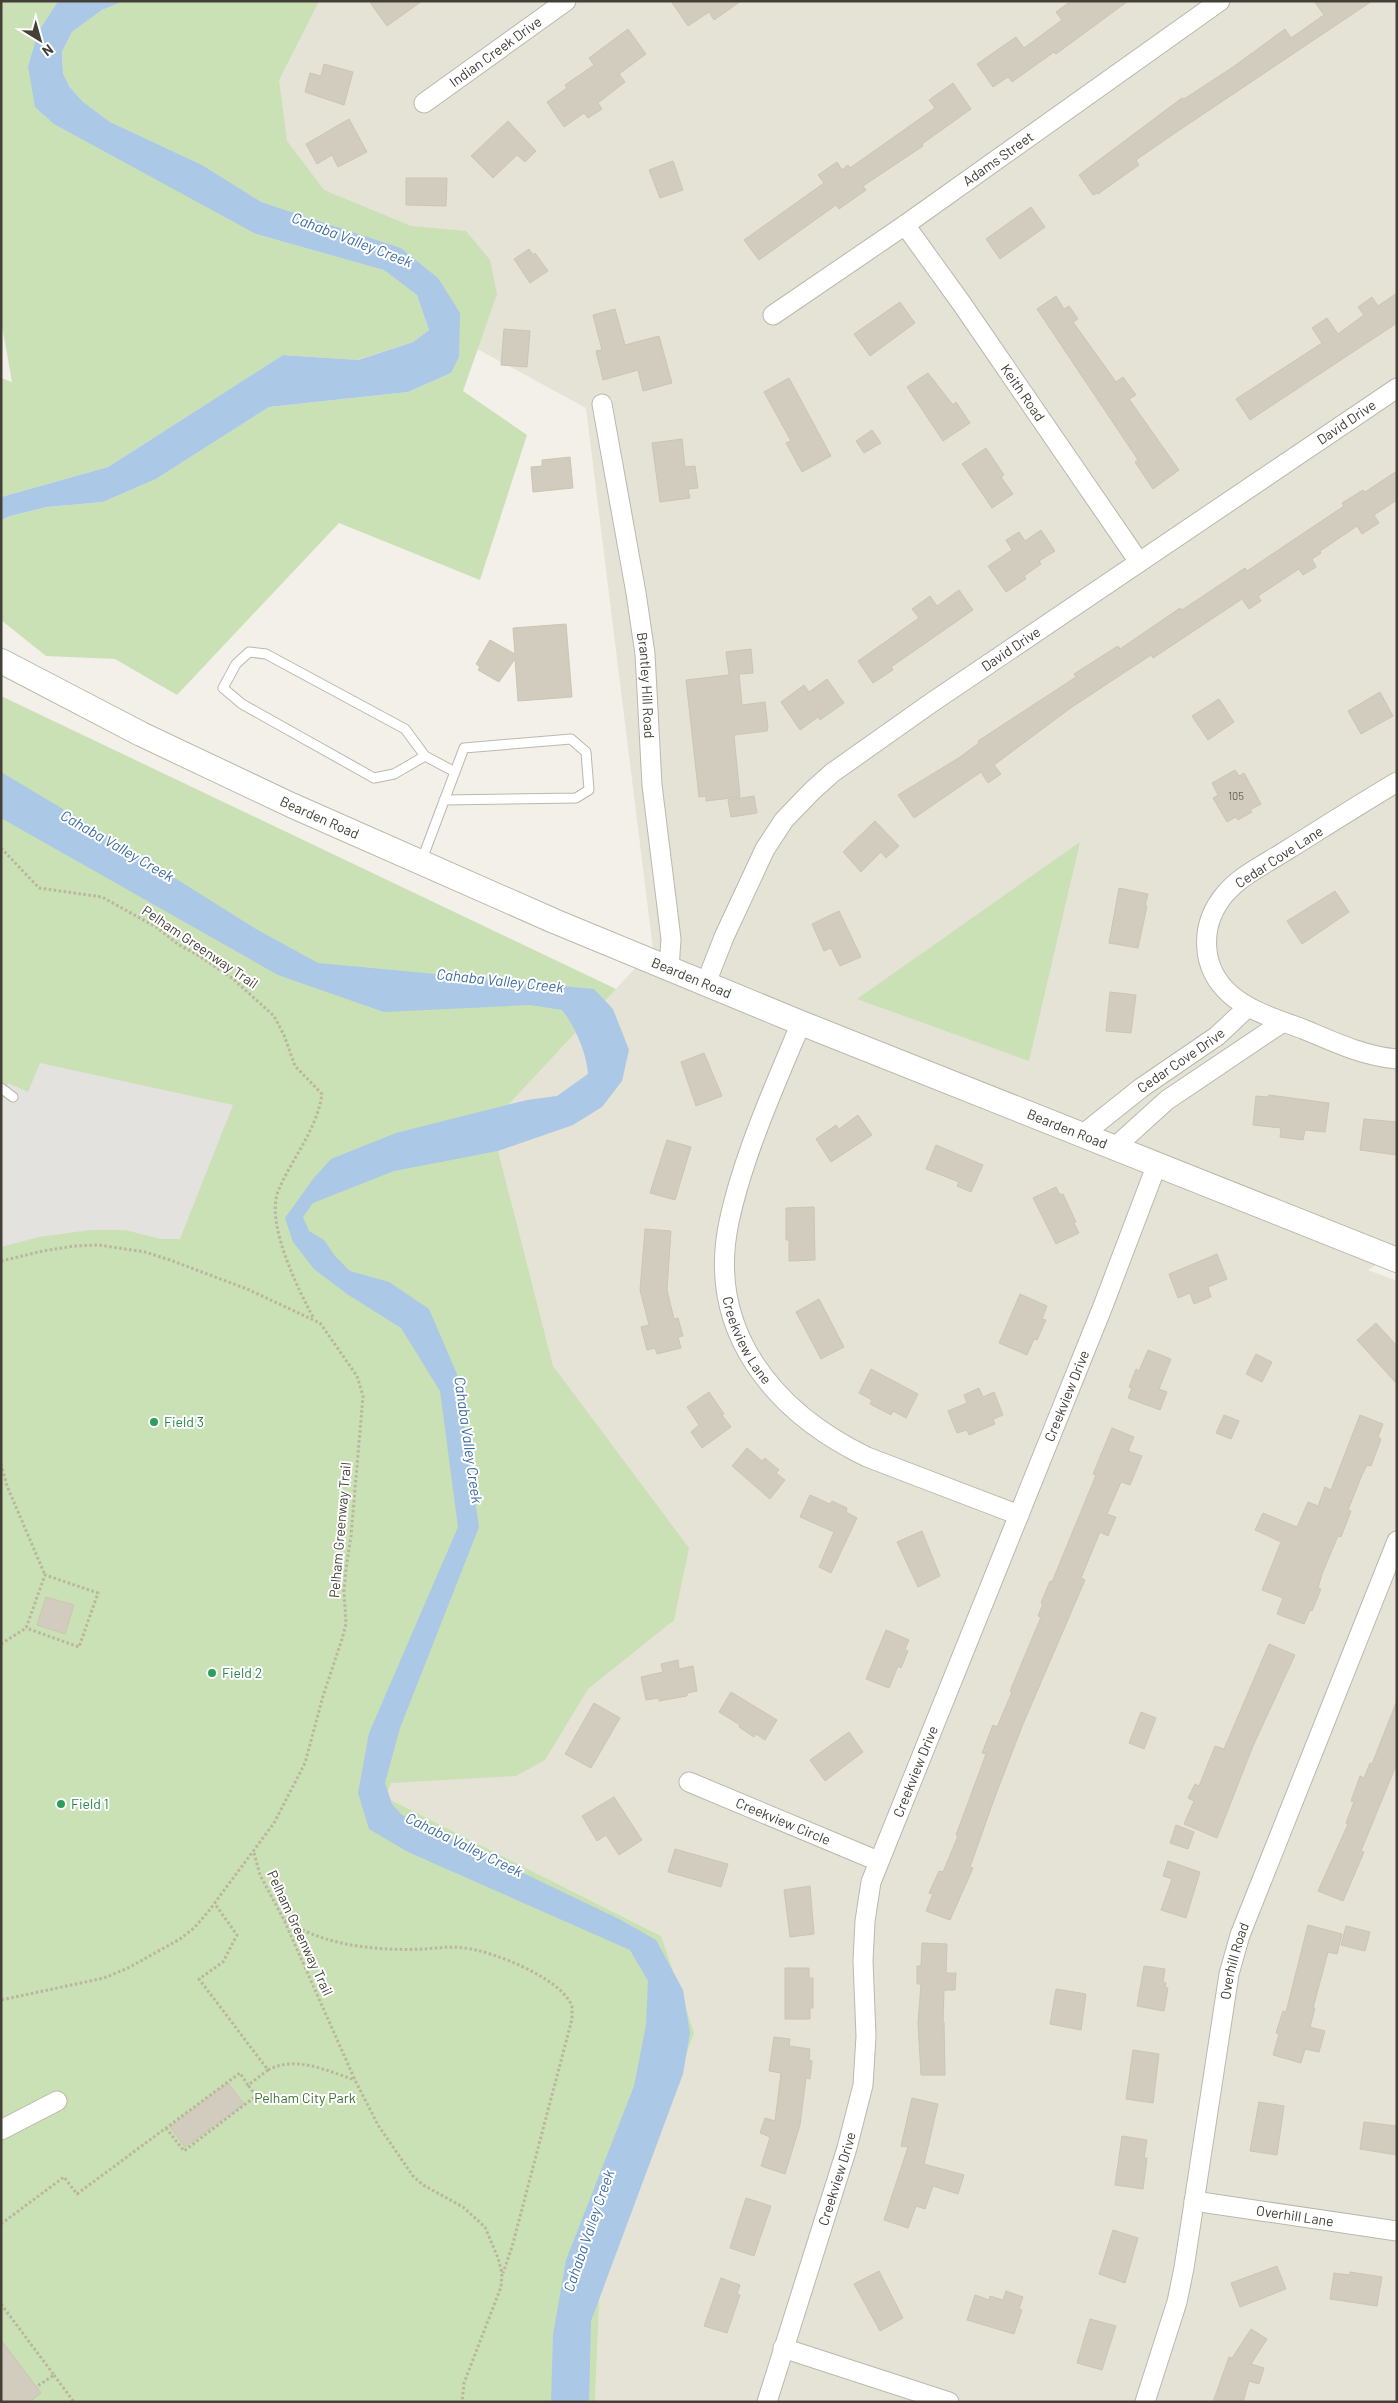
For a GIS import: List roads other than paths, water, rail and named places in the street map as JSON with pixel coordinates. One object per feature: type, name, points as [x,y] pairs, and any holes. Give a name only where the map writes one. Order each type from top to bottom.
[{"type":"street","name":"Indian Creek Drive","points":[[424,103],[566,1]]},
{"type":"street","name":"Adams Street","points":[[773,315],[905,225],[1220,1]]},
{"type":"street","name":"Keith Road","points":[[905,225],[1139,562]]},
{"type":"street","name":"David Drive","points":[[706,983],[724,937],[764,850],[784,820],[832,773],[931,703],[1397,388]]},
{"type":"street","name":"Brantley Hill Road","points":[[602,404],[636,593],[644,654],[652,785],[671,939],[669,969]]},
{"type":"street","name":"Bearden Road","points":[[1,661],[142,734],[291,806],[669,969],[1397,1260]]},
{"type":"street","name":"Cedar Cove Lane","points":[[1248,1007],[1232,996],[1220,984],[1210,966],[1206,941],[1207,926],[1217,904],[1241,880],[1397,782]]},
{"type":"street","points":[[1248,1007],[1345,1047],[1397,1059]]},
{"type":"street","name":"Cedar Cove Drive","points":[[1082,1135],[1141,1088],[1217,1036],[1248,1007]]},
{"type":"street","name":"Creekview Lane","points":[[801,1022],[740,1178],[729,1224],[725,1266],[728,1297],[740,1337],[764,1379],[778,1396],[800,1416],[844,1446],[867,1457],[1018,1515]]},
{"type":"street","name":"Cedar Cove Drive","points":[[1114,1148],[1167,1100],[1283,1022]]},
{"type":"street","name":"Creekview Drive","points":[[767,2402],[847,2148],[862,2085],[866,2036],[863,1961],[865,1921],[871,1882],[1103,1306],[1157,1164]]},
{"type":"street","name":"Overhill Road","points":[[1145,2402],[1177,2302],[1229,1974],[1240,1935],[1397,1541]]},
{"type":"street","name":"Creekview Circle","points":[[689,1782],[878,1861]]},
{"type":"street","points":[[1,2130],[57,2101]]},
{"type":"street","name":"Overhill Lane","points":[[1194,2201],[1397,2231]]},
{"type":"street","points":[[783,2348],[949,2402]]},
{"type":"lane","points":[[425,756],[394,774],[374,778],[242,704],[223,688],[236,664],[249,652],[266,654],[405,729],[425,756],[455,772]]},
{"type":"lane","points":[[421,862],[444,800],[464,748],[571,739],[586,752],[589,790],[576,798],[444,800]]},
{"type":"lane","points":[[1,1088],[13,1096]]},
{"type":"water","name":"Cahaba Valley Creek","points":[[58,1],[124,1],[102,10],[72,32],[62,52],[63,73],[69,86],[83,102],[110,122],[202,165],[261,202],[401,248],[438,278],[460,313],[459,357],[451,373],[408,392],[269,407],[156,479],[103,502],[47,507],[1,520],[1,497],[108,467],[283,355],[358,360],[413,342],[429,330],[417,295],[384,270],[256,234],[54,124],[35,107],[28,66],[38,32]]},
{"type":"water","name":"Cahaba Valley Creek","points":[[1,772],[103,833],[256,929],[318,963],[594,989],[613,1009],[629,1050],[622,1081],[602,1107],[573,1125],[498,1151],[394,1171],[313,1203],[303,1217],[309,1231],[324,1240],[335,1256],[350,1271],[389,1282],[429,1309],[457,1374],[479,1527],[400,1728],[385,1783],[392,1804],[402,1815],[619,1919],[656,1940],[683,1990],[690,2033],[683,2074],[591,2321],[589,2402],[551,2402],[553,2335],[566,2260],[634,2086],[646,2025],[648,1981],[630,1950],[408,1852],[369,1829],[358,1793],[369,1733],[458,1527],[440,1391],[401,1328],[347,1294],[314,1269],[293,1242],[285,1218],[313,1179],[331,1159],[396,1133],[527,1100],[557,1096],[588,1074],[580,1040],[562,1010],[530,1005],[384,1012],[278,975],[1,818]]},
{"type":"place","name":"Field 3","points":[[154,1422]]},
{"type":"place","name":"Field 2","points":[[212,1673]]},
{"type":"place","name":"Field 1","points":[[61,1804]]},
{"type":"park label","name":"Pelham City Park","points":[[305,2098]]}]
